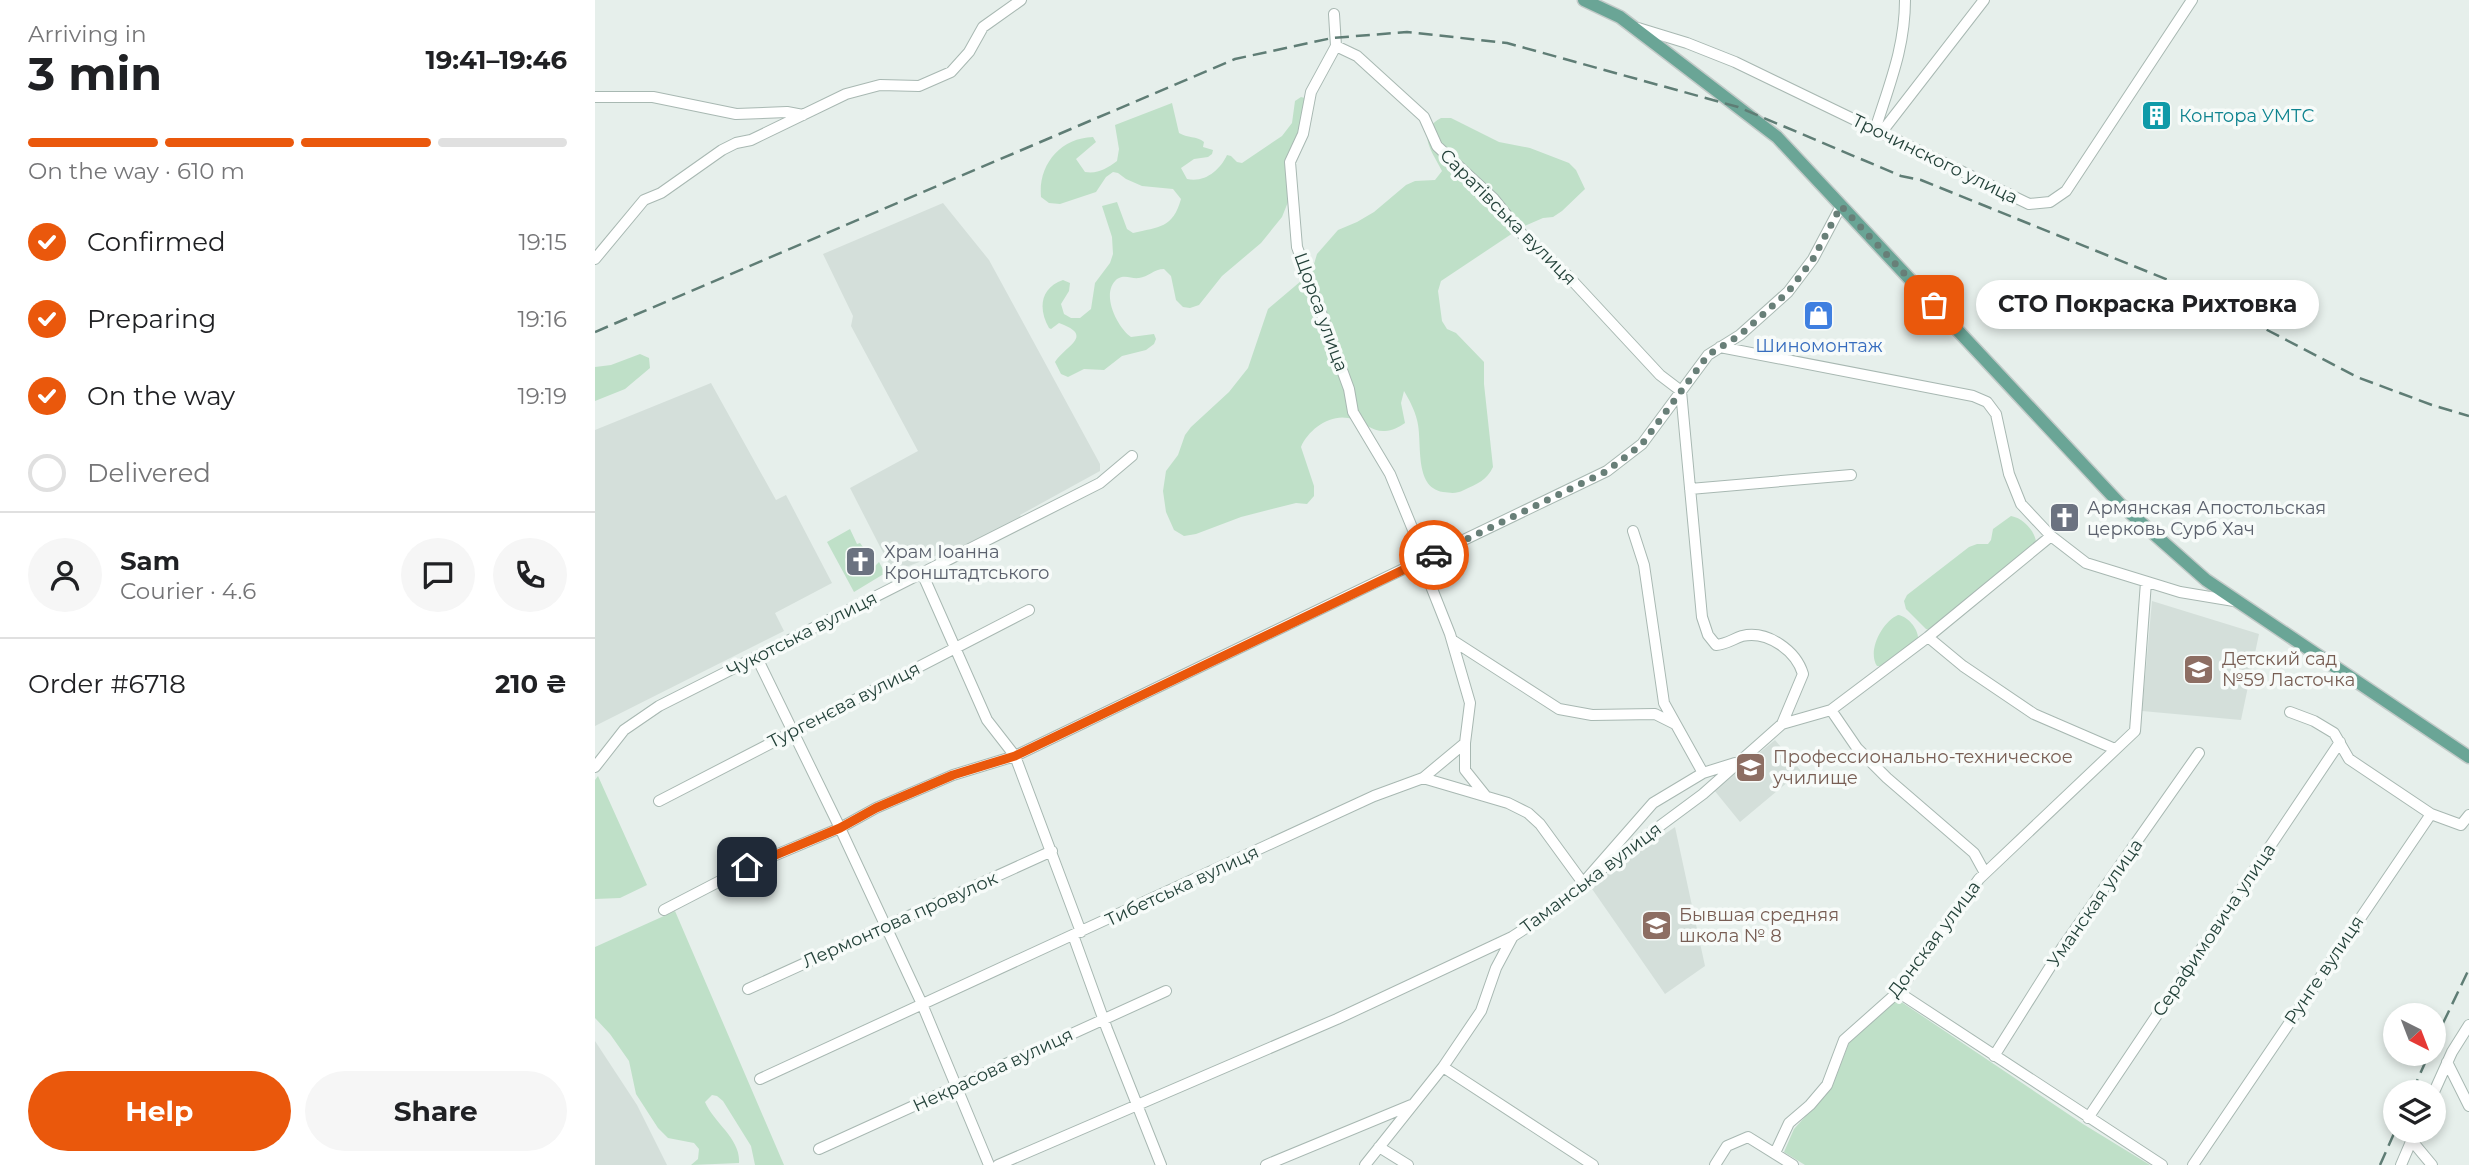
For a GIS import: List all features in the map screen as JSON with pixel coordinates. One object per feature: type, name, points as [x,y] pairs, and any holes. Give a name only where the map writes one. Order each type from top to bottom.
[{"type":"main road","points":[[1584,0],[1620,17],[1777,137],[2120,504],[2206,580],[2469,757]]},
{"type":"street","points":[[595,259],[644,200],[661,193],[722,150],[751,140],[846,94],[880,85],[919,86],[951,72],[969,52],[983,27],[1021,0]]},
{"type":"street","points":[[1878,131],[1905,29],[1905,0]]},
{"type":"street","points":[[1878,131],[1983,0]]},
{"type":"street","name":"Трочинского улица","points":[[1632,26],[1735,62],[2029,204],[2050,202],[2066,191],[2192,0]]},
{"type":"street","points":[[1334,14],[1336,46]]},
{"type":"street","name":"Саратівська вулиця","points":[[1336,46],[1357,56],[1424,117],[1437,146],[1495,199],[1522,234],[1569,277],[1660,375],[1681,391]]},
{"type":"street","name":"Щорса улица","points":[[1336,46],[1311,92],[1303,134],[1290,162],[1297,247],[1349,389],[1353,412],[1390,474],[1452,640],[1470,704],[1465,770],[1486,796]]},
{"type":"street","points":[[595,97],[653,97],[736,114],[804,115]]},
{"type":"street","points":[[664,909],[747,867],[840,828],[876,808],[953,775],[1015,756],[1607,471],[1642,444],[1708,355],[1740,335],[1788,292],[1813,259],[1841,206]]},
{"type":"street","points":[[1720,347],[1973,396],[1987,402],[1996,414],[2008,474],[2021,504],[2051,536],[2086,563],[2180,592],[2235,601]]},
{"type":"street","points":[[1681,391],[1702,617],[1708,635],[1716,645],[1741,636],[1766,637],[1785,647],[1800,666],[1803,674],[1782,724]]},
{"type":"street","name":"Чукотська вулиця","points":[[595,766],[624,730],[650,712],[1100,483],[1132,456]]},
{"type":"street","points":[[1690,489],[1851,475]]},
{"type":"street","points":[[1633,531],[1644,565],[1664,703],[1703,773]]},
{"type":"street","name":"Таманська вулиця","points":[[998,1165],[1337,1019],[1512,937],[1549,913],[1583,883],[1703,794],[1782,724],[1831,710],[1928,637],[2051,536]]},
{"type":"street","points":[[922,573],[988,720],[1015,756],[1052,851],[1103,1019],[1161,1165]]},
{"type":"street","name":"Донская улица","points":[[1775,1153],[1789,1123],[1810,1105],[1827,1085],[1844,1040],[1898,992],[1985,873],[2135,731],[2146,582]]},
{"type":"street","name":"Тургенєва вулиця","points":[[659,801],[1028,610]]},
{"type":"street","points":[[1928,637],[1982,680],[2034,714],[2115,749]]},
{"type":"street","points":[[1452,640],[1559,709],[1592,715],[1654,714],[1675,724]]},
{"type":"street","points":[[757,658],[922,1004],[989,1165]]},
{"type":"street","points":[[1831,710],[1857,748],[1887,778],[1973,853],[1985,873]]},
{"type":"street","points":[[2290,712],[2314,721],[2334,733],[2349,759],[2431,814],[2462,825],[2469,815]]},
{"type":"street","name":"Серафимовича улица","points":[[2088,1118],[2340,742]]},
{"type":"street","name":"Тибетська вулиця","points":[[760,1079],[1374,796],[1423,778],[1465,743]]},
{"type":"street","name":"Уманская улица","points":[[1994,1056],[2062,948],[2199,753]]},
{"type":"street","points":[[1423,778],[1508,803],[1528,813],[1540,824],[1583,883],[1653,803],[1703,773],[1738,762]]},
{"type":"street","name":"Рунге вулиця","points":[[2193,1165],[2431,814]]},
{"type":"street","name":"Лермонтова провулок","points":[[748,989],[1052,851]]},
{"type":"street","points":[[1365,1165],[1443,1067],[1481,1011],[1496,968],[1512,937]]},
{"type":"street","name":"Некрасова вулиця","points":[[819,1149],[1166,990]]},
{"type":"street","points":[[1898,992],[2162,1165]]},
{"type":"street","points":[[2469,1026],[2447,1062],[2469,1106]]},
{"type":"street","points":[[1443,1067],[1593,1165]]},
{"type":"street","points":[[1266,1165],[1414,1103]]},
{"type":"street","points":[[1715,1165],[1727,1146],[1748,1137],[1793,1165]]},
{"type":"street","points":[[2401,1165],[2411,1143]]},
{"type":"street","points":[[2419,1143],[2432,1165]]},
{"type":"street","points":[[1379,1147],[1408,1165]]},
{"type":"shaded area","points":[[943,203],[989,260],[1100,464],[1100,471],[1020,515],[1023,520],[951,555],[943,553],[893,572],[850,488],[918,451],[851,326],[853,316],[823,254]]},
{"type":"shaded area","points":[[711,383],[776,500],[786,495],[832,583],[775,613],[784,631],[595,726],[595,430]]},
{"type":"shaded area","points":[[2152,601],[2259,634],[2241,720],[2142,711]]},
{"type":"shaded area","points":[[1775,740],[1801,771],[1740,822],[1714,790]]},
{"type":"shaded area","name":"Бывшая средняя школа № 8","points":[[1675,827],[1705,966],[1665,994],[1590,886]]},
{"type":"shaded area","points":[[595,1041],[637,1105],[667,1165],[595,1165]]},
{"type":"green space","points":[[1301,97],[1305,98],[1300,132],[1286,160],[1288,202],[1282,217],[1261,243],[1222,276],[1199,305],[1190,308],[1183,307],[1176,300],[1171,276],[1164,269],[1142,277],[1117,279],[1110,293],[1116,318],[1131,337],[1154,334],[1154,344],[1146,350],[1122,356],[1104,370],[1084,369],[1068,377],[1061,374],[1055,362],[1075,341],[1075,332],[1059,323],[1049,328],[1043,314],[1043,300],[1050,288],[1063,280],[1070,283],[1069,291],[1061,304],[1064,314],[1071,318],[1080,318],[1091,309],[1095,283],[1110,263],[1113,254],[1112,237],[1102,206],[1117,202],[1127,229],[1133,233],[1164,225],[1174,216],[1181,199],[1173,189],[1142,186],[1113,172],[1096,192],[1060,204],[1049,203],[1041,197],[1041,185],[1047,164],[1053,155],[1071,142],[1093,137],[1096,142],[1076,159],[1085,172],[1102,170],[1117,161],[1119,149],[1115,125],[1172,103],[1179,133],[1201,140],[1204,142],[1203,147],[1213,150],[1208,157],[1194,159],[1181,168],[1187,179],[1200,179],[1216,170],[1227,155],[1242,163],[1282,136],[1292,123],[1295,101]]},
{"type":"green space","points":[[1441,118],[1451,118],[1499,142],[1530,148],[1569,163],[1576,170],[1585,189],[1553,217],[1543,218],[1522,227],[1441,281],[1438,291],[1442,321],[1447,329],[1456,333],[1484,362],[1493,467],[1491,471],[1481,481],[1458,492],[1443,492],[1427,482],[1421,462],[1417,420],[1404,391],[1401,403],[1405,423],[1395,428],[1381,431],[1354,420],[1338,418],[1323,423],[1310,434],[1301,447],[1314,486],[1314,496],[1307,504],[1296,503],[1241,517],[1196,534],[1184,536],[1174,530],[1166,512],[1163,491],[1166,471],[1178,455],[1185,435],[1229,392],[1248,368],[1268,309],[1301,281],[1314,264],[1317,254],[1338,230],[1374,212],[1406,185],[1415,181],[1435,180],[1442,171],[1430,149],[1427,136],[1433,123]]},
{"type":"green space","points":[[640,354],[649,358],[650,368],[625,389],[595,401],[595,367],[611,365]]},
{"type":"green space","points":[[2011,516],[2028,526],[2036,542],[1930,630],[1926,629],[1906,609],[1904,601],[1907,595],[1969,547],[1988,544],[1993,529]]},
{"type":"green space","points":[[850,529],[857,544],[860,543],[866,551],[860,549],[850,552],[845,559],[847,570],[855,576],[868,573],[879,562],[886,575],[854,592],[827,542]]},
{"type":"green space","points":[[1898,615],[1912,624],[1918,639],[1883,666],[1877,666],[1874,660],[1875,645],[1882,630]]},
{"type":"green space","points":[[598,776],[647,885],[620,898],[595,899],[595,780]]},
{"type":"green space","points":[[675,911],[784,1165],[755,1165],[751,1146],[723,1101],[712,1095],[705,1102],[736,1146],[739,1163],[691,1165],[698,1159],[699,1149],[694,1143],[668,1138],[658,1128],[636,1094],[629,1061],[595,1018],[595,947]]},
{"type":"green space","points":[[1897,999],[2083,1124],[2150,1165],[1805,1165],[1784,1152],[1794,1129],[1832,1087],[1849,1043]]},
{"type":"railway","points":[[595,332],[1235,59],[1332,38],[1407,32],[1507,43],[1738,107],[1901,176],[1921,180],[2183,286],[2357,377],[2469,416]]},
{"type":"railway","points":[[2447,1015],[2469,969]]},
{"type":"railway","points":[[2417,1080],[2424,1066]]},
{"type":"railway","points":[[2380,1165],[2390,1143]]},
{"type":"way so far","points":[[1434,555],[1607,471],[1642,444],[1708,355],[1740,335],[1788,292],[1813,259],[1841,206],[1934,305]]},
{"type":"place","name":"Контора УМТС","points":[[2156,116]]},
{"type":"place","name":"СТО Покраска Рихтовка","points":[[1934,305]]},
{"type":"place","name":"Шиномонтаж","points":[[1819,316]]},
{"type":"place","name":"Армянская Апостольская церковь Сурб Хач","points":[[2064,518]]},
{"type":"place","name":"Храм Іоанна Кронштадтського","points":[[861,562]]},
{"type":"place","name":"Детский сад №59 Ласточка","points":[[2199,669]]},
{"type":"place","name":"Профессионально-техническое училище","points":[[1750,767]]},
{"type":"place","name":"Бывшая средняя школа № 8","points":[[1656,925]]},
{"type":"route","points":[[747,867],[840,828],[876,808],[953,775],[1015,756],[1434,555]]}]
